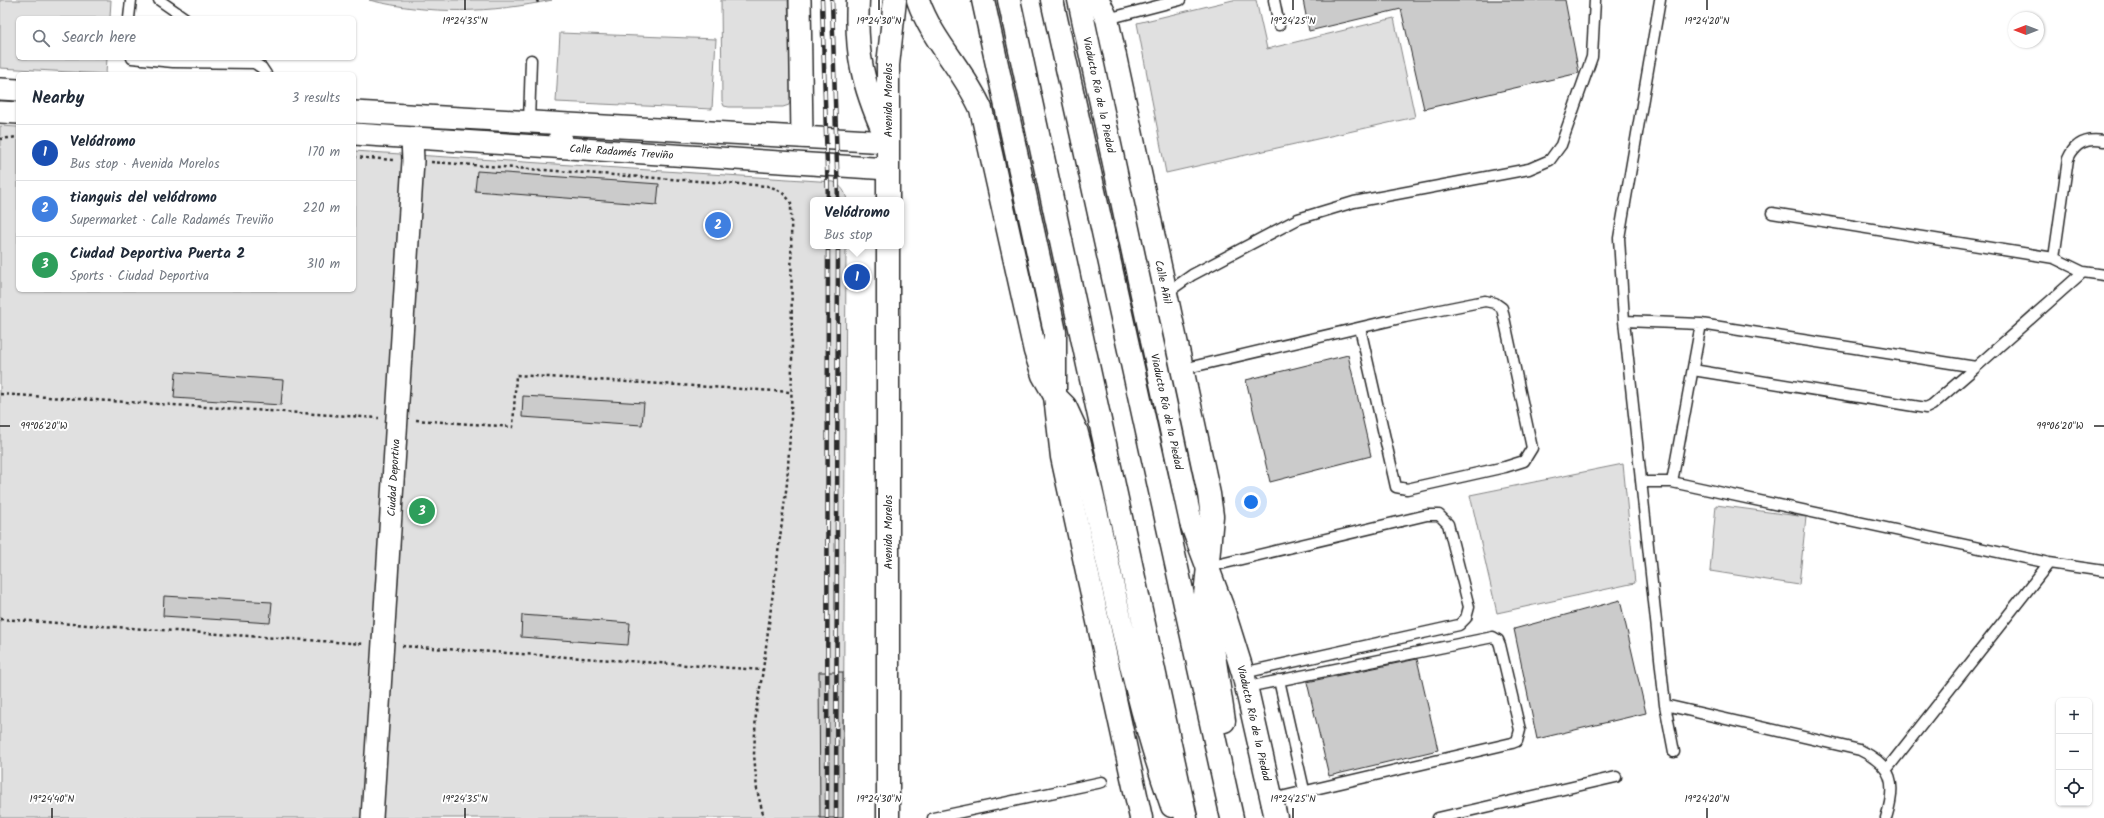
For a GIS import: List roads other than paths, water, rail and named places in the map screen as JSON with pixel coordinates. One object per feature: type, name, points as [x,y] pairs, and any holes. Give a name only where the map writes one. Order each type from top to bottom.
[{"type":"main road","points":[[858,0],[858,35],[863,77],[870,100],[888,142]]},
{"type":"main road","name":"Avenida Morelos","points":[[888,197],[888,65],[895,0]]},
{"type":"main road","points":[[918,0],[926,19],[945,53],[971,89],[981,109],[1035,351],[1043,375],[1055,396],[1065,406],[1076,430],[1125,647],[1146,728],[1176,818]]},
{"type":"main road","points":[[983,0],[1055,332],[1056,424],[1066,476],[1141,818]]},
{"type":"main road","points":[[1009,0],[1186,818]]},
{"type":"main road","points":[[1052,0],[1232,818]]},
{"type":"main road","name":"Viaducto Río de la Piedad","points":[[1079,0],[1192,523],[1208,566],[1245,680],[1274,808]]},
{"type":"main road","name":"Calle Añil","points":[[1103,10],[1182,369],[1212,516],[1206,595],[1233,776],[1232,818]]},
{"type":"main road","points":[[560,147],[561,125]]},
{"type":"main road","name":"Avenida Morelos","points":[[888,249],[888,818]]},
{"type":"street","points":[[800,0],[802,138]]},
{"type":"street","points":[[0,89],[16,90]]},
{"type":"street","points":[[0,112],[16,113]]},
{"type":"street","name":"Calle Radamés Treviño","points":[[356,112],[561,125],[888,142]]},
{"type":"street","name":"Calle Radamés Treviño","points":[[356,134],[888,169]]},
{"type":"street","name":"Ciudad Deportiva","points":[[372,818],[413,161],[412,138]]},
{"type":"lane","points":[[130,16],[131,0]]},
{"type":"lane","points":[[159,0],[182,16]]},
{"type":"lane","points":[[1103,10],[1180,0]]},
{"type":"lane","points":[[1274,0],[1279,25]]},
{"type":"lane","points":[[1165,294],[1192,275],[1298,219],[1354,202],[1529,169],[1550,160],[1561,144],[1592,57],[1595,0]]},
{"type":"lane","points":[[1660,0],[1619,238],[1624,321],[1665,705],[1674,752]]},
{"type":"lane","points":[[152,60],[173,62],[251,61],[262,68],[265,72]]},
{"type":"lane","points":[[529,122],[531,60]]},
{"type":"lane","points":[[2054,258],[2068,159],[2071,152],[2080,143],[2092,139],[2104,141]]},
{"type":"lane","points":[[1772,213],[2054,258],[2083,272],[2104,275]]},
{"type":"lane","points":[[1693,370],[1926,408],[1932,405],[1976,367],[2083,272]]},
{"type":"lane","points":[[1182,369],[1405,317],[1485,301],[1495,302],[1502,308],[1532,448],[1529,455],[1524,460],[1505,467],[1407,489],[1396,487],[1360,328]]},
{"type":"lane","points":[[1624,321],[1701,324],[1976,367]]},
{"type":"lane","points":[[1672,482],[1701,324]]},
{"type":"lane","points":[[1642,482],[1672,482],[2049,563],[2104,572]]},
{"type":"lane","points":[[1208,566],[1426,515],[1439,515],[1448,524],[1469,608],[1466,618],[1459,625],[1245,680]]},
{"type":"lane","points":[[1887,769],[2049,563]]},
{"type":"lane","points":[[1245,680],[1279,680],[1493,637],[1498,640],[1500,644],[1518,723],[1520,736],[1512,743],[1304,790],[1274,808]]},
{"type":"lane","points":[[1279,680],[1304,790]]},
{"type":"lane","points":[[1665,705],[1860,750],[1876,758],[1887,769],[1891,787],[1890,805],[1886,818]]},
{"type":"lane","points":[[1438,818],[1616,777]]},
{"type":"lane","points":[[933,818],[1102,782]]},
{"type":"railway","points":[[822,0],[828,197]]},
{"type":"railway","points":[[832,0],[838,197]]},
{"type":"railway","points":[[827,818],[828,249]]},
{"type":"railway","points":[[836,818],[838,249]]},
{"type":"place","name":"tianguis del velódromo","points":[[718,225]]},
{"type":"place","name":"Velódromo","points":[[857,277]]},
{"type":"place","name":"Ciudad Deportiva Puerta 2","points":[[422,511]]}]
